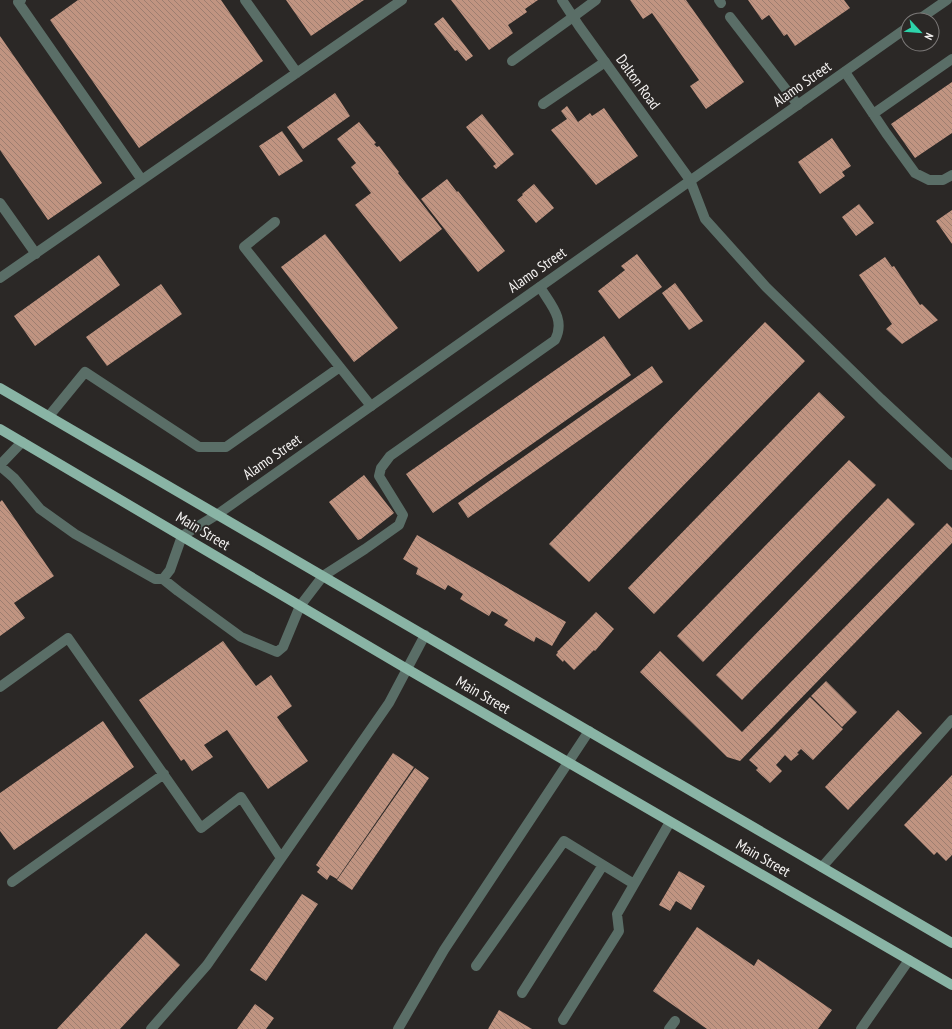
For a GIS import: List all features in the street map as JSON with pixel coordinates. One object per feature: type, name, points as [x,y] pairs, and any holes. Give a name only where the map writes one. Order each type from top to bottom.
[{"type":"main road","name":"Main Street","points":[[0,388],[952,942]]},
{"type":"main road","name":"Main Street","points":[[0,429],[407,669],[952,985]]},
{"type":"street","points":[[245,0],[297,73]]},
{"type":"street","points":[[0,278],[402,0]]},
{"type":"street","name":"Dalton Road","points":[[562,0],[690,180],[705,219],[766,287],[881,399],[952,464]]},
{"type":"street","points":[[512,61],[596,0]]},
{"type":"street","points":[[930,12],[947,0]]},
{"type":"street","points":[[19,1],[142,180]]},
{"type":"street","points":[[730,17],[798,105]]},
{"type":"street","name":"Alamo Street","points":[[182,536],[218,514],[900,33]]},
{"type":"street","points":[[873,114],[952,59]]},
{"type":"street","points":[[543,104],[605,62]]},
{"type":"street","points":[[844,72],[915,173],[929,180],[943,180],[952,175]]},
{"type":"street","points":[[0,203],[36,254]]},
{"type":"street","points":[[275,222],[244,247],[371,406]]},
{"type":"street","points":[[22,442],[0,465],[14,478],[40,509],[75,534],[155,579],[163,579],[241,637],[276,652],[282,647],[300,606],[323,576],[365,549],[399,525],[402,521],[403,514],[379,476],[381,468],[390,456],[554,340],[560,326],[559,319],[540,286]]},
{"type":"street","points":[[49,416],[85,372],[199,447],[226,447],[340,367]]},
{"type":"street","points":[[163,579],[170,570],[182,536]]},
{"type":"street","points":[[151,1029],[207,965],[389,703],[425,635]]},
{"type":"street","points":[[0,687],[68,638],[201,828],[241,797],[281,858]]},
{"type":"street","points":[[822,867],[952,720]]},
{"type":"street","points":[[398,1029],[444,950],[589,731]]},
{"type":"street","points":[[12,882],[164,774]]},
{"type":"street","points":[[563,1020],[618,931],[617,914],[670,822]]},
{"type":"street","points":[[476,966],[564,841],[634,884]]},
{"type":"street","points":[[522,993],[603,865]]},
{"type":"street","points":[[861,1029],[909,960]]},
{"type":"building","points":[[78,0],[221,0],[263,61],[139,148],[50,20]]},
{"type":"building","points":[[286,0],[364,0],[311,36]]},
{"type":"building","points":[[451,0],[538,0],[525,9],[527,12],[508,25],[513,33],[489,50]]},
{"type":"building","points":[[630,0],[686,0],[744,82],[706,109],[690,86],[699,80],[652,13],[643,19]]},
{"type":"building","points":[[748,0],[844,0],[850,8],[795,46],[787,34],[784,36],[769,15],[762,20]]},
{"type":"building","points":[[443,17],[473,56],[466,61],[457,50],[455,51],[434,24]]},
{"type":"building","points":[[0,36],[102,183],[48,220],[0,150]]},
{"type":"building","points":[[952,82],[952,133],[915,158],[891,124]]},
{"type":"building","points":[[335,93],[350,116],[303,149],[287,127]]},
{"type":"building","points":[[567,106],[578,122],[590,113],[592,116],[604,108],[638,156],[596,185],[551,130],[567,119],[561,111]]},
{"type":"building","points":[[482,114],[514,154],[496,169],[493,166],[496,164],[466,127]]},
{"type":"building","points":[[359,122],[376,143],[374,144],[377,147],[379,146],[442,229],[400,262],[355,205],[371,193],[351,167],[356,163],[337,139]]},
{"type":"building","points":[[282,131],[303,161],[279,176],[259,146]]},
{"type":"building","points":[[832,138],[851,166],[842,172],[845,176],[820,194],[798,162]]},
{"type":"building","points":[[447,179],[505,251],[478,272],[421,199]]},
{"type":"building","points":[[534,184],[554,208],[536,223],[517,200]]},
{"type":"building","points":[[859,204],[874,223],[856,236],[842,217]]},
{"type":"building","points":[[952,210],[952,244],[936,221]]},
{"type":"building","points":[[325,234],[398,328],[354,362],[281,267]]},
{"type":"building","points":[[637,254],[662,287],[619,319],[598,291],[625,270],[621,266]]},
{"type":"building","points":[[99,255],[120,285],[35,346],[14,316]]},
{"type":"building","points":[[885,257],[892,267],[894,266],[920,305],[922,304],[938,320],[902,344],[886,329],[892,324],[859,275]]},
{"type":"building","points":[[675,283],[703,321],[689,330],[662,293]]},
{"type":"building","points":[[161,284],[182,314],[107,366],[86,337]]},
{"type":"building","points":[[765,322],[805,361],[589,582],[549,544]]},
{"type":"building","points":[[604,336],[631,375],[433,513],[406,474]]},
{"type":"building","points":[[652,366],[663,382],[468,518],[458,503]]},
{"type":"building","points":[[819,392],[845,417],[654,614],[628,588]]},
{"type":"building","points":[[849,460],[876,485],[703,662],[677,636]]},
{"type":"building","points":[[364,475],[394,513],[358,540],[329,502]]},
{"type":"building","points":[[888,498],[915,524],[742,700],[716,675]]},
{"type":"building","points":[[2,500],[54,576],[14,603],[25,618],[0,636],[0,502]]},
{"type":"building","points":[[947,523],[952,528],[952,543],[740,761],[727,757],[640,672],[660,651],[742,732]]},
{"type":"building","points":[[417,535],[566,622],[552,646],[536,637],[534,642],[504,625],[508,620],[492,611],[489,616],[460,599],[463,594],[448,585],[445,590],[416,574],[418,568],[403,559]]},
{"type":"building","points":[[596,612],[614,629],[595,651],[594,650],[574,670],[564,660],[563,662],[556,655],[557,652]]},
{"type":"building","points":[[223,641],[256,686],[271,675],[292,706],[277,717],[308,761],[268,789],[227,730],[204,745],[213,757],[192,771],[184,759],[181,761],[139,700]]},
{"type":"building","points":[[826,681],[857,712],[842,727],[811,696]]},
{"type":"building","points":[[810,697],[843,729],[813,760],[801,749],[797,753],[799,754],[791,761],[785,755],[776,765],[782,771],[770,783],[756,770],[758,768],[749,760]]},
{"type":"building","points":[[898,710],[922,733],[848,810],[825,787]]},
{"type":"building","points":[[103,721],[134,767],[14,850],[0,831],[0,793]]},
{"type":"building","points":[[393,753],[414,767],[337,879],[330,875],[327,880],[317,872],[320,868],[316,865]]},
{"type":"building","points":[[415,768],[429,778],[352,890],[337,880]]},
{"type":"building","points":[[952,775],[952,855],[946,861],[937,852],[934,855],[904,825]]},
{"type":"building","points":[[679,871],[705,886],[691,910],[676,901],[670,911],[659,905]]},
{"type":"building","points":[[302,894],[318,904],[266,981],[250,970]]},
{"type":"building","points":[[697,927],[754,966],[758,959],[832,1010],[818,1029],[707,1029],[653,991]]},
{"type":"building","points":[[146,933],[180,965],[120,1029],[57,1029]]},
{"type":"building","points":[[255,1004],[274,1018],[266,1029],[237,1029]]},
{"type":"building","points":[[499,1010],[532,1029],[488,1029]]}]
